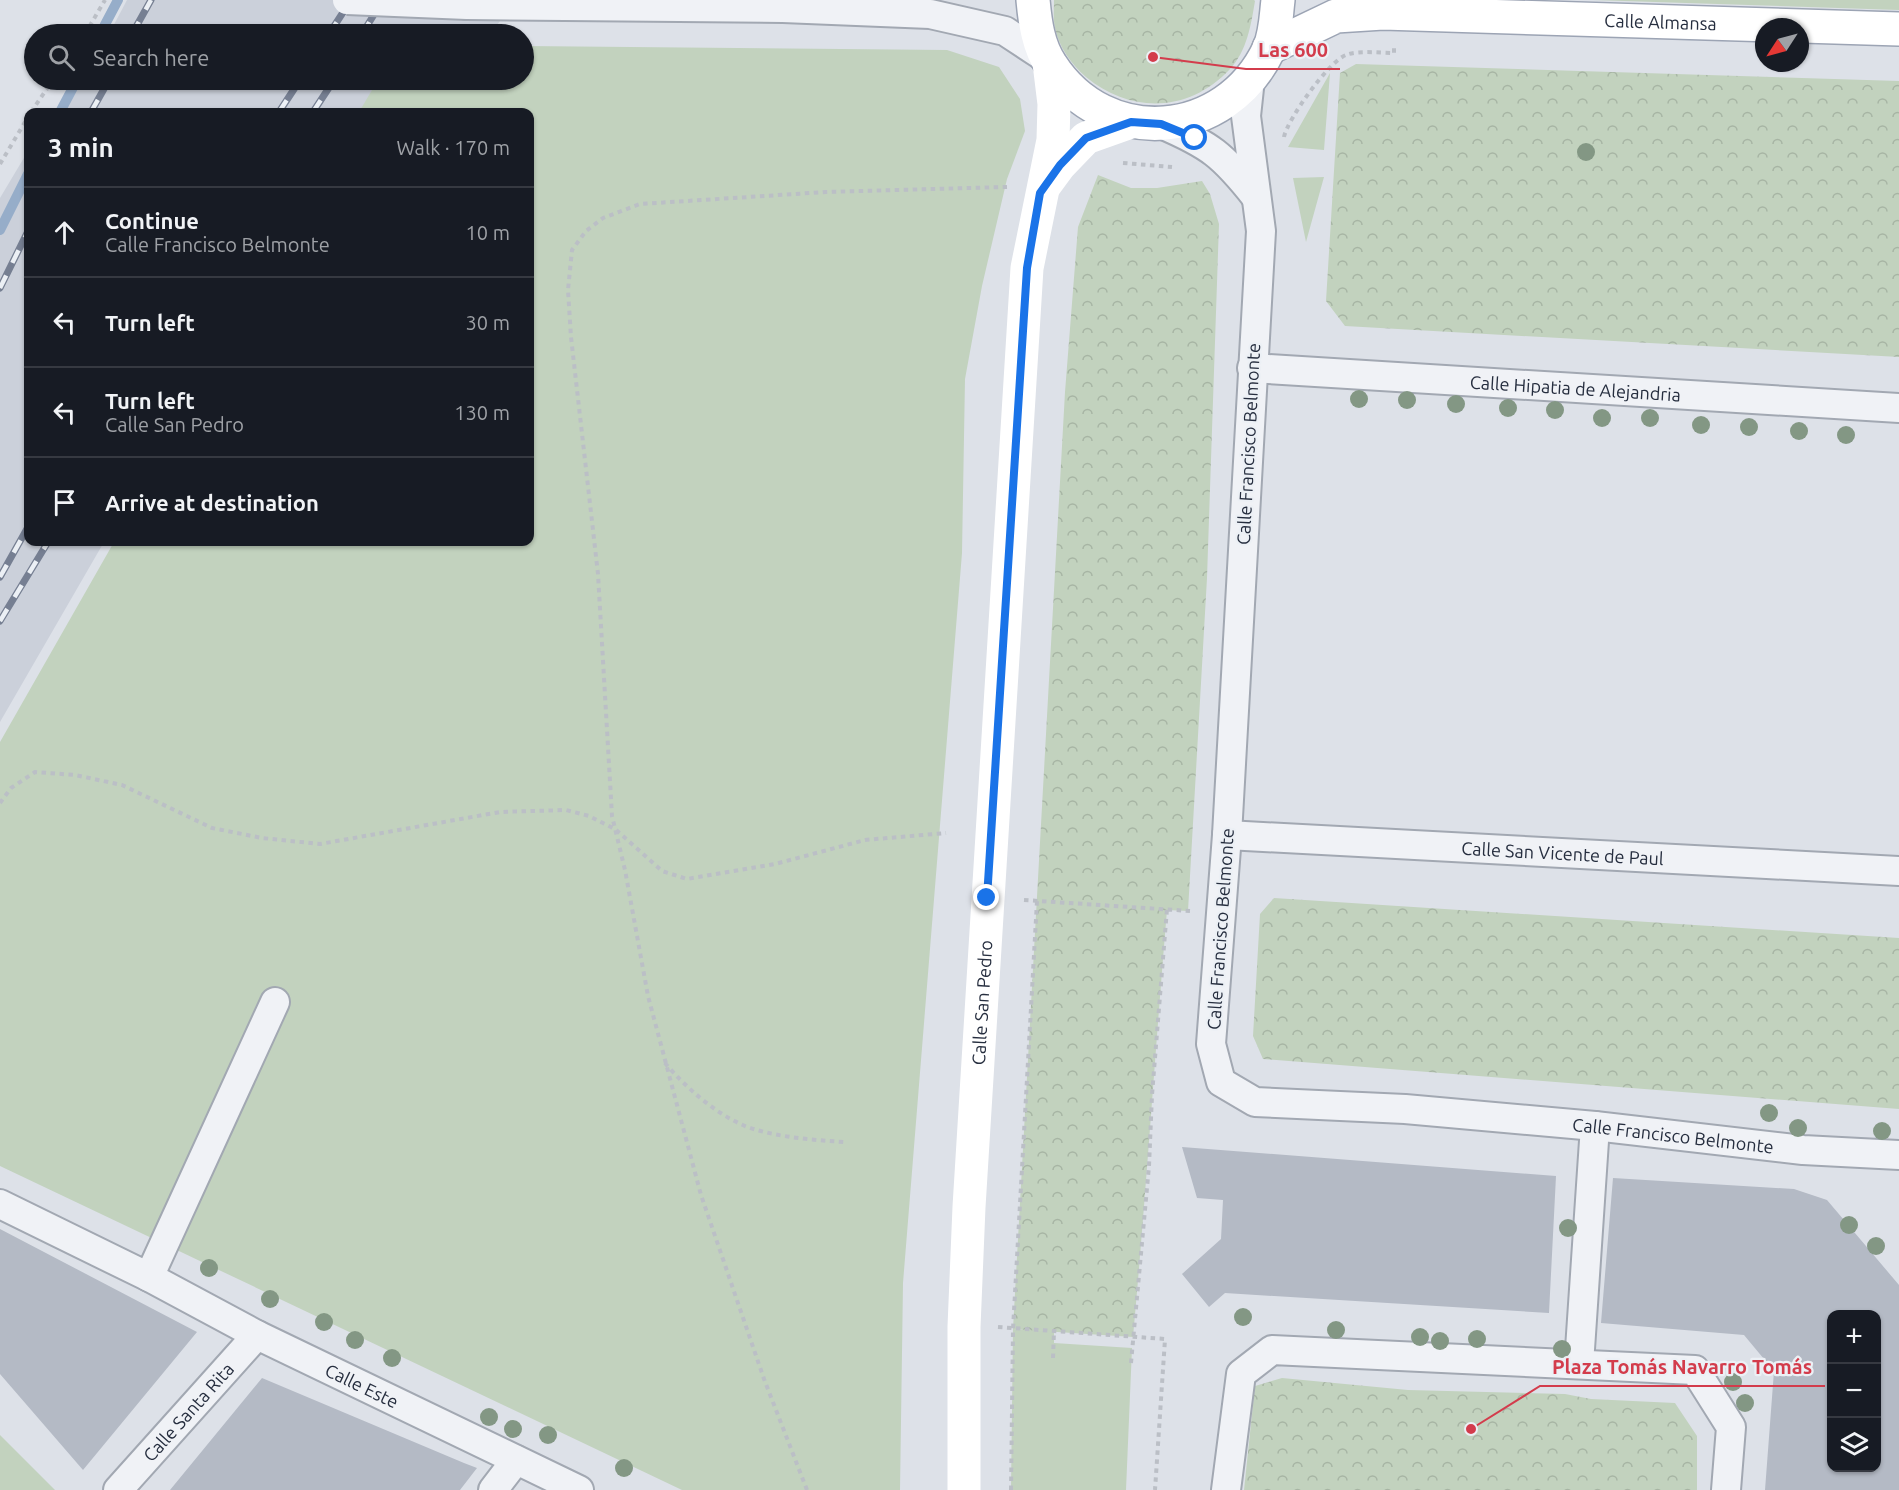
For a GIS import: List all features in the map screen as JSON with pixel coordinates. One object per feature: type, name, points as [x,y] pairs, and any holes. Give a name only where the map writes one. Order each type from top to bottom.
[{"type":"main road","points":[[1033,0],[1036,30],[1049,61],[1070,90],[1098,110],[1146,123]]},
{"type":"main road","points":[[1029,190],[1060,165],[1086,138],[1146,123],[1191,119],[1219,107],[1250,79],[1269,48],[1275,28],[1278,0]]},
{"type":"main road","name":"Calle Almansa","points":[[1269,48],[1336,16],[1409,14],[1899,29]]},
{"type":"main road","name":"Calle San Pedro","points":[[964,1490],[964,1327],[969,1207],[1027,268],[1029,190],[1053,140],[1054,104],[1049,61]]},
{"type":"street","points":[[347,0],[467,5],[783,8],[930,14],[1005,31],[1049,61]]},
{"type":"street","name":"Calle Francisco Belmonte","points":[[1250,79],[1246,116],[1261,231],[1227,835],[1211,1044],[1221,1082],[1255,1102],[1405,1109],[1595,1126],[1803,1150],[1899,1155]]},
{"type":"street","points":[[1146,123],[1195,138],[1221,155],[1257,199]]},
{"type":"street","name":"Calle Hipatia de Alejandria","points":[[1252,368],[1899,408]]},
{"type":"street","name":"Calle San Vicente de Paul","points":[[1227,835],[1899,871]]},
{"type":"street","points":[[149,1277],[275,1002]]},
{"type":"street","points":[[1580,1364],[1595,1126]]},
{"type":"street","name":"Calle Este","points":[[0,1204],[149,1277],[257,1335],[579,1490]]},
{"type":"street","name":"Calle Santa Rita","points":[[118,1490],[257,1335]]},
{"type":"street","points":[[1226,1490],[1241,1374],[1272,1350],[1695,1370],[1731,1427],[1726,1490]]},
{"type":"street","points":[[493,1490],[516,1460]]},
{"type":"path","points":[[92,24],[105,0]]},
{"type":"path","points":[[1282,148],[1285,130],[1333,65],[1346,54],[1394,53],[1409,14]]},
{"type":"path","points":[[34,108],[46,90]]},
{"type":"path","points":[[0,164],[24,124]]},
{"type":"path","points":[[1116,162],[1183,166]]},
{"type":"path","points":[[807,1490],[760,1369],[701,1195],[664,1062],[615,830],[605,728],[598,574],[567,290],[572,250],[586,231],[603,218],[640,204],[826,192],[985,187],[1029,190]]},
{"type":"path","points":[[0,803],[11,788],[35,772],[75,775],[122,785],[212,828],[262,838],[320,844],[500,812],[535,809],[566,810],[589,816],[615,830],[662,871],[687,879],[775,864],[865,840],[933,836],[946,833]]},
{"type":"path","points":[[1014,900],[1194,911]]},
{"type":"path","points":[[1011,1490],[1013,1329],[1037,901]]},
{"type":"path","points":[[1131,1364],[1149,1166],[1152,1095],[1167,909]]},
{"type":"path","points":[[664,1062],[684,1085],[715,1108],[755,1130],[844,1142]]},
{"type":"path","points":[[997,1339],[998,1315]]},
{"type":"path","points":[[998,1327],[1165,1339],[1155,1490]]},
{"type":"path","points":[[1053,1358],[1054,1331]]},
{"type":"shaded area","points":[[127,0],[514,0],[498,24],[114,24]]},
{"type":"shaded area","points":[[72,90],[417,90],[390,108],[58,108]]},
{"type":"shaded area","points":[[24,158],[24,546],[102,546],[0,722],[0,198]]},
{"type":"green space","points":[[1054,0],[1255,1],[1244,46],[1230,69],[1197,94],[1178,101],[1160,103],[1122,98],[1086,77],[1066,55],[1059,42],[1054,21]]},
{"type":"green space","points":[[1593,0],[1899,0],[1899,10]]},
{"type":"green space","points":[[534,46],[947,50],[999,67],[1020,99],[1025,131],[1007,179],[982,286],[965,379],[962,553],[903,1283],[900,1490],[682,1490],[0,1166],[0,742],[112,546],[534,546],[534,108],[361,108],[372,90],[534,90]]},
{"type":"green space","points":[[1356,64],[1899,81],[1899,357],[1345,326],[1326,301],[1340,73]]},
{"type":"green space","points":[[1330,73],[1324,150],[1288,147]]},
{"type":"green space","points":[[1098,175],[1131,188],[1157,188],[1202,181],[1210,194],[1219,224],[1207,578],[1188,911],[1167,910],[1133,1337],[1013,1329],[1065,392],[1078,227]]},
{"type":"green space","points":[[1324,177],[1306,242],[1293,178]]},
{"type":"green space","points":[[1274,898],[1899,938],[1899,1109],[1263,1059],[1253,1036],[1260,914]]},
{"type":"green space","points":[[1013,1329],[1054,1331],[1054,1343],[1132,1348],[1126,1490],[1011,1490]]},
{"type":"green space","points":[[1282,1378],[1408,1390],[1565,1394],[1591,1399],[1675,1403],[1697,1436],[1697,1490],[1244,1490],[1255,1386]]},
{"type":"green space","points":[[0,1435],[55,1490],[0,1490]]},
{"type":"building","points":[[1182,1147],[1556,1176],[1549,1313],[1225,1293],[1209,1307],[1182,1274],[1221,1239],[1223,1200],[1197,1198]]},
{"type":"building","points":[[1613,1178],[1794,1189],[1827,1200],[1899,1285],[1899,1490],[1765,1490],[1774,1371],[1744,1335],[1601,1323]]},
{"type":"building","points":[[0,1229],[197,1332],[83,1470],[0,1374]]},
{"type":"building","points":[[262,1378],[477,1468],[460,1490],[170,1490]]},
{"type":"waterway","points":[[105,24],[118,0]]},
{"type":"waterway","points":[[62,108],[72,90]]},
{"type":"waterway","points":[[0,230],[24,182]]},
{"type":"railway","points":[[138,24],[151,0]]},
{"type":"railway","points":[[335,24],[351,0]]},
{"type":"railway","points":[[368,24],[383,0]]},
{"type":"railway","points":[[93,108],[103,90]]},
{"type":"railway","points":[[282,108],[293,90]]},
{"type":"railway","points":[[316,108],[327,90]]},
{"type":"railway","points":[[0,288],[24,239]]},
{"type":"railway","points":[[0,577],[24,534]]},
{"type":"railway","points":[[0,621],[46,546]]},
{"type":"place","name":"Las 600","points":[[1153,57]]},
{"type":"place","name":"Plaza Tomás Navarro Tomás","points":[[1471,1429]]},
{"type":"route","points":[[987,898],[1027,268],[1040,193],[1060,165],[1086,138],[1131,122],[1161,124],[1195,138]]}]
